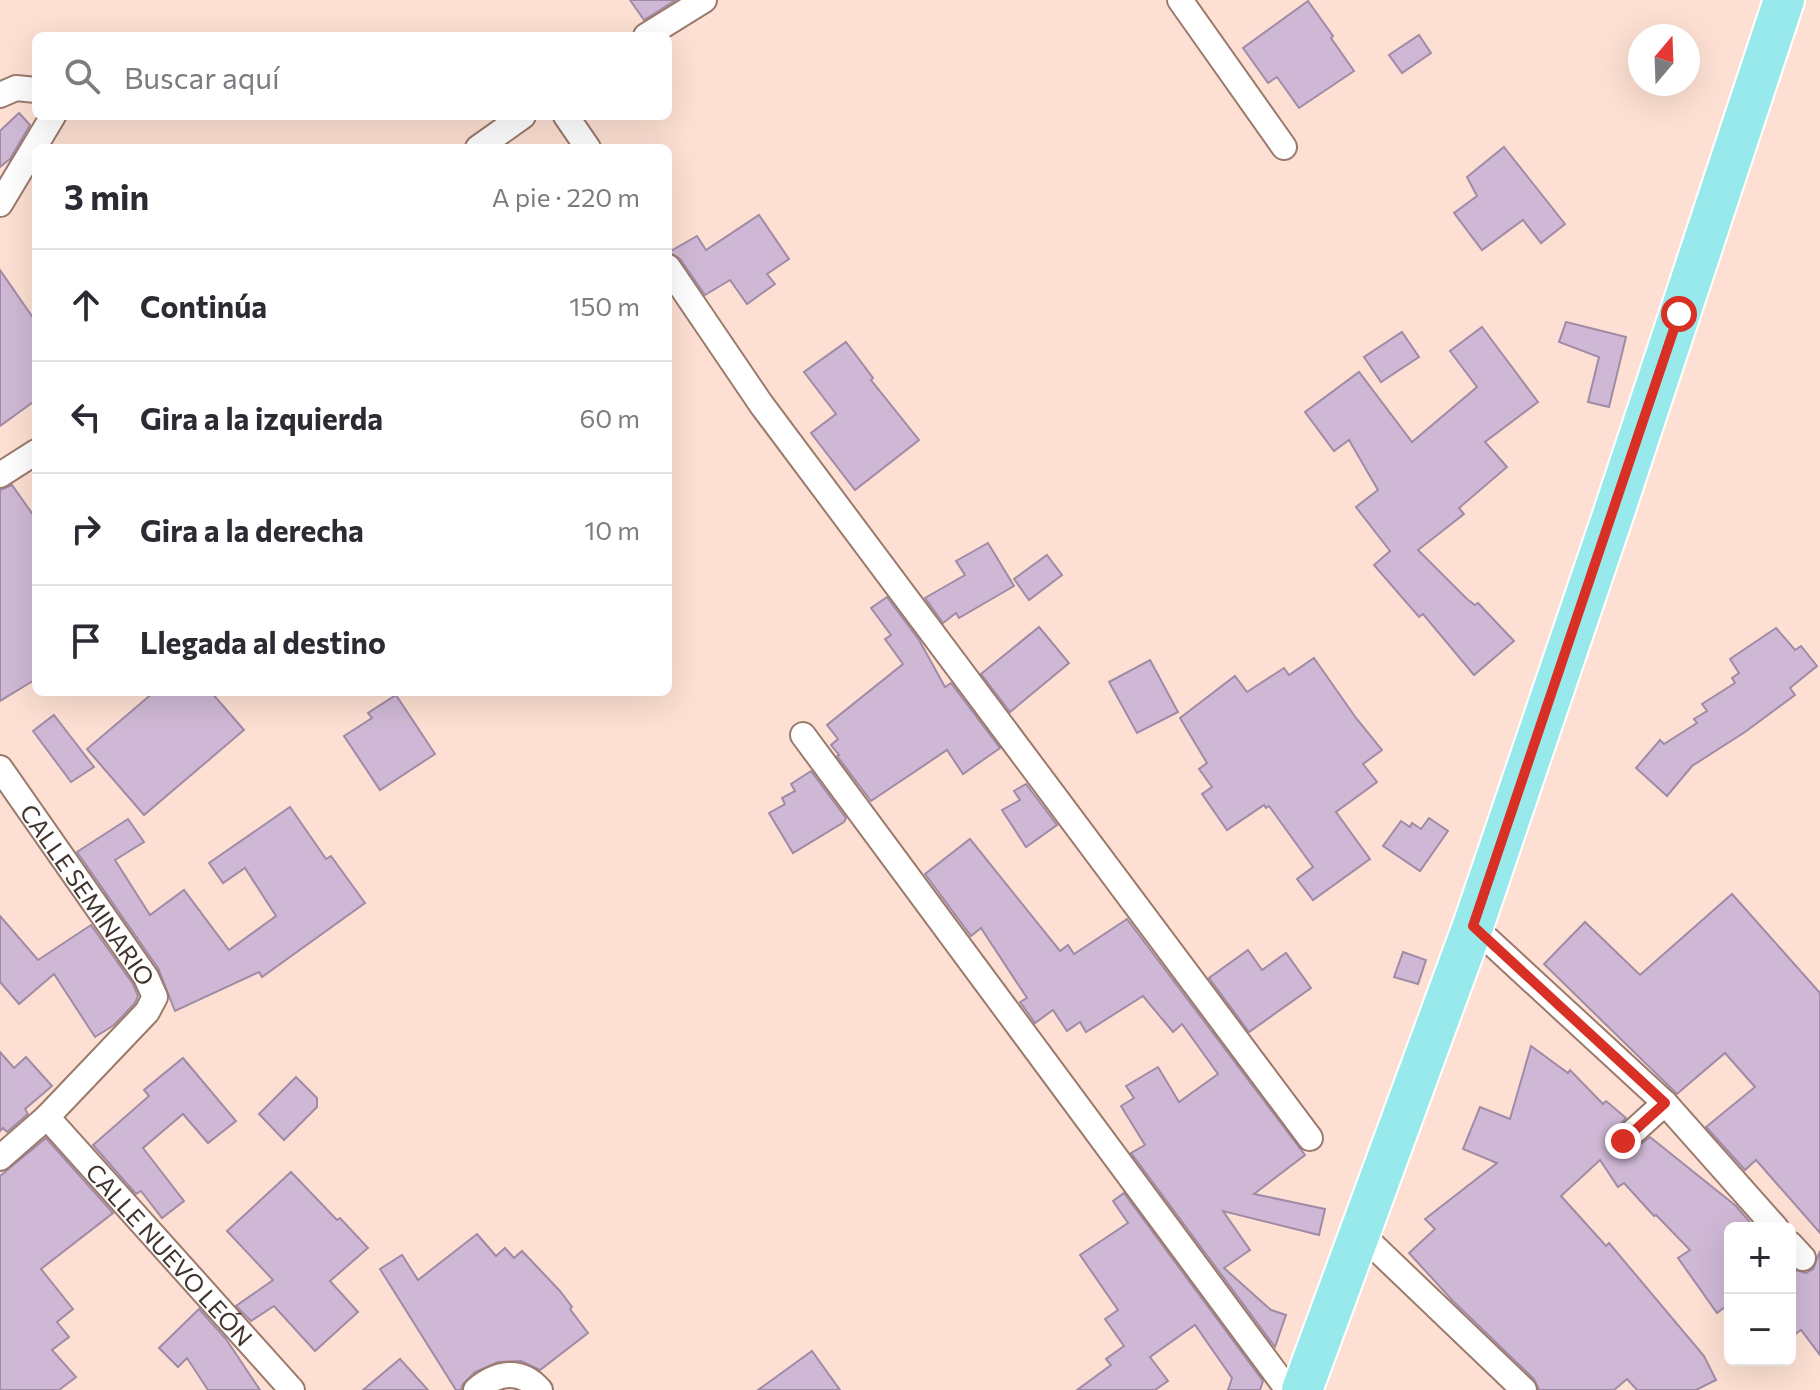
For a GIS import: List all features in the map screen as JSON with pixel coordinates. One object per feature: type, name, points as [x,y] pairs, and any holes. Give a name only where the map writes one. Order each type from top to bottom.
[{"type":"main road","points":[[1302,1390],[1473,926],[1784,0]]},
{"type":"street","points":[[652,32],[704,0]]},
{"type":"street","points":[[1180,0],[1284,147]]},
{"type":"street","points":[[0,95],[16,88],[32,90]]},
{"type":"street","points":[[36,144],[51,120]]},
{"type":"street","points":[[484,144],[517,120]]},
{"type":"street","points":[[569,120],[585,144]]},
{"type":"street","points":[[0,204],[32,151]]},
{"type":"street","points":[[672,273],[761,404],[1310,1138]]},
{"type":"street","points":[[0,475],[32,455]]},
{"type":"street","points":[[803,735],[1288,1390]]},
{"type":"street","name":"CALLE SEMINARIO","points":[[0,768],[146,977],[155,997],[147,1012],[47,1117],[0,1158]]},
{"type":"street","points":[[1473,926],[1665,1103],[1771,1222]]},
{"type":"street","points":[[1623,1141],[1665,1103]]},
{"type":"street","name":"CALLE NUEVO LEÓN","points":[[47,1117],[292,1390]]},
{"type":"street","points":[[1360,1233],[1524,1390]]},
{"type":"street","points":[[476,1390],[489,1380],[507,1373],[532,1381],[540,1390]]},
{"type":"building","points":[[630,0],[676,0],[644,20]]},
{"type":"building","points":[[1308,1],[1354,71],[1299,108],[1277,77],[1268,83],[1243,48]]},
{"type":"building","points":[[1419,35],[1431,53],[1402,73],[1389,55]]},
{"type":"building","points":[[19,113],[30,125],[10,159],[0,167],[0,131]]},
{"type":"building","points":[[1504,147],[1565,224],[1541,243],[1523,220],[1482,250],[1454,213],[1477,196],[1467,177]]},
{"type":"building","points":[[759,215],[789,259],[767,274],[775,284],[747,304],[730,280],[705,295],[680,259],[672,254],[672,250],[697,236],[706,250]]},
{"type":"building","points":[[0,270],[32,316],[32,403],[0,426]]},
{"type":"building","points":[[1566,322],[1626,337],[1609,407],[1588,402],[1599,357],[1559,342]]},
{"type":"building","points":[[1482,327],[1538,402],[1485,442],[1507,467],[1459,508],[1464,514],[1418,550],[1467,599],[1475,605],[1478,603],[1514,641],[1474,675],[1423,614],[1419,617],[1374,565],[1390,551],[1356,507],[1378,490],[1349,440],[1334,451],[1305,412],[1359,372],[1412,442],[1477,387],[1450,351]]},
{"type":"building","points":[[1402,332],[1419,357],[1381,382],[1364,357]]},
{"type":"building","points":[[846,342],[873,378],[871,380],[919,440],[855,490],[811,433],[836,414],[804,372]]},
{"type":"building","points":[[12,485],[32,513],[32,681],[0,701],[0,490]]},
{"type":"building","points":[[988,543],[1014,586],[959,618],[956,613],[943,623],[925,598],[965,575],[956,561]]},
{"type":"building","points":[[1047,555],[1062,575],[1029,600],[1014,579]]},
{"type":"building","points":[[887,597],[919,640],[945,687],[951,683],[1000,748],[963,774],[947,750],[871,801],[837,756],[831,745],[838,739],[827,725],[903,664],[885,639],[891,635],[871,608]]},
{"type":"building","points":[[1039,627],[1069,663],[1010,712],[981,674]]},
{"type":"building","points":[[1776,628],[1795,650],[1801,646],[1817,666],[1790,688],[1795,695],[1692,766],[1667,796],[1636,768],[1660,740],[1664,744],[1697,723],[1694,719],[1707,711],[1702,704],[1735,683],[1732,678],[1739,673],[1730,659]]},
{"type":"building","points":[[1314,658],[1382,750],[1363,764],[1377,782],[1336,812],[1370,859],[1313,900],[1297,879],[1313,867],[1269,806],[1266,808],[1264,805],[1227,830],[1202,794],[1212,787],[1199,769],[1207,763],[1180,718],[1235,676],[1247,692],[1284,668],[1289,675]]},
{"type":"building","points":[[1150,660],[1178,712],[1137,733],[1109,682]]},
{"type":"building","points":[[149,696],[214,696],[244,730],[144,815],[87,749]]},
{"type":"building","points":[[397,696],[435,754],[380,790],[344,736],[372,718],[368,713]]},
{"type":"building","points":[[54,715],[94,767],[71,782],[33,731]]},
{"type":"building","points":[[811,771],[846,818],[793,853],[769,813],[785,804],[782,798],[795,791],[791,784]]},
{"type":"building","points":[[1026,784],[1057,825],[1026,847],[1002,810],[1020,800],[1014,791]]},
{"type":"building","points":[[290,807],[326,859],[331,856],[365,903],[262,977],[259,972],[175,1011],[158,968],[77,852],[128,819],[144,842],[115,860],[150,915],[184,890],[229,950],[276,916],[245,868],[223,883],[209,863]]},
{"type":"building","points":[[1429,818],[1448,831],[1420,871],[1383,846],[1401,821],[1421,829]]},
{"type":"building","points":[[970,839],[1060,951],[1068,945],[1074,954],[1127,919],[1305,1155],[1254,1194],[1325,1209],[1319,1235],[1223,1211],[1250,1250],[1224,1268],[1271,1310],[1286,1315],[1275,1347],[1131,1153],[1145,1145],[1121,1106],[1134,1098],[1126,1086],[1158,1067],[1179,1102],[1218,1074],[1182,1024],[1173,1032],[1143,996],[1086,1032],[1080,1022],[1067,1031],[1053,1010],[1035,1023],[1020,1002],[1027,998],[981,928],[971,936],[925,874]]},
{"type":"building","points":[[1732,894],[1820,993],[1820,1233],[1756,1160],[1745,1170],[1706,1127],[1755,1087],[1725,1053],[1677,1094],[1544,964],[1585,922],[1640,975]]},
{"type":"building","points":[[0,916],[38,960],[91,925],[133,984],[138,996],[135,1003],[114,1025],[95,1037],[54,974],[19,1004],[0,982]]},
{"type":"building","points":[[1248,950],[1262,970],[1286,953],[1311,988],[1249,1032],[1209,978]]},
{"type":"building","points":[[1403,952],[1426,960],[1418,984],[1394,977]]},
{"type":"building","points":[[1531,1046],[1568,1073],[1570,1070],[1603,1104],[1606,1101],[1626,1118],[1609,1136],[1612,1152],[1627,1155],[1650,1137],[1736,1206],[1750,1222],[1724,1222],[1724,1308],[1717,1313],[1678,1258],[1690,1250],[1624,1183],[1618,1187],[1600,1160],[1561,1196],[1606,1246],[1609,1243],[1704,1356],[1716,1380],[1696,1390],[1637,1390],[1627,1379],[1614,1390],[1539,1390],[1534,1379],[1453,1301],[1409,1253],[1435,1229],[1425,1219],[1497,1163],[1463,1149],[1480,1107],[1510,1119]]},
{"type":"building","points":[[0,1052],[14,1068],[26,1057],[52,1086],[25,1109],[28,1114],[7,1132],[3,1128],[0,1131]]},
{"type":"building","points":[[183,1058],[236,1121],[208,1143],[183,1114],[143,1148],[184,1201],[162,1218],[141,1191],[136,1194],[93,1145],[149,1096],[144,1090]]},
{"type":"building","points":[[296,1077],[317,1098],[317,1107],[284,1140],[259,1114]]},
{"type":"building","points":[[46,1138],[113,1213],[41,1269],[73,1309],[57,1322],[69,1337],[52,1350],[76,1377],[59,1390],[0,1390],[0,1176]]},
{"type":"building","points":[[291,1172],[368,1248],[330,1281],[358,1312],[315,1351],[274,1306],[251,1321],[236,1306],[273,1280],[227,1231]]},
{"type":"building","points":[[1124,1193],[1263,1381],[1260,1390],[1228,1390],[1232,1378],[1195,1325],[1150,1357],[1168,1381],[1155,1390],[1077,1390],[1111,1365],[1106,1359],[1124,1346],[1105,1319],[1118,1310],[1080,1255],[1128,1223],[1113,1201]]},
{"type":"building","points":[[477,1234],[496,1256],[505,1248],[514,1258],[522,1251],[560,1291],[588,1333],[540,1370],[521,1361],[498,1362],[475,1372],[461,1390],[456,1390],[380,1269],[402,1255],[418,1280]]},
{"type":"building","points":[[1820,1251],[1820,1355],[1801,1330],[1796,1334],[1796,1270],[1806,1273],[1813,1269]]},
{"type":"building","points":[[199,1309],[226,1339],[260,1390],[208,1390],[187,1358],[178,1367],[159,1348]]},
{"type":"building","points":[[812,1351],[840,1390],[758,1390]]},
{"type":"building","points":[[400,1359],[428,1390],[363,1390]]},
{"type":"route","points":[[1623,1141],[1665,1103],[1473,926],[1679,314]]}]
